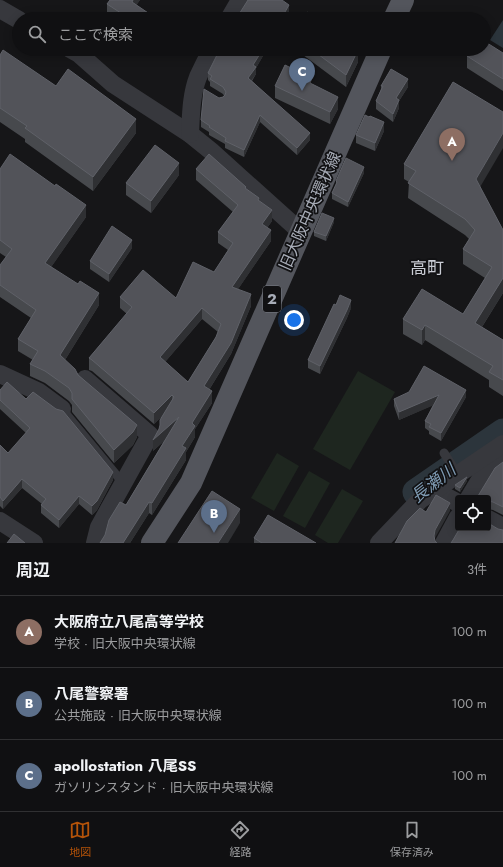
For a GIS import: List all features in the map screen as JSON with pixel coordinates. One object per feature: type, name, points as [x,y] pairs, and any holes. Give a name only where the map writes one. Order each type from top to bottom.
[{"type":"main road","points":[[397,12],[403,0]]},
{"type":"main road","name":"旧大阪中央環状線","points":[[152,543],[191,483],[378,56]]},
{"type":"street","points":[[233,12],[240,0]]},
{"type":"street","points":[[0,9],[12,16]]},
{"type":"street","points":[[81,56],[113,84],[190,134],[301,232]]},
{"type":"street","points":[[190,134],[192,98],[199,85],[198,77],[208,56]]},
{"type":"street","points":[[0,374],[39,392],[62,409]]},
{"type":"street","points":[[85,379],[150,435],[99,527],[95,543]]},
{"type":"street","points":[[386,541],[420,500],[434,490],[452,465],[503,444]]},
{"type":"street","points":[[471,495],[487,468],[503,458]]},
{"type":"street","points":[[434,490],[455,501]]},
{"type":"street","points":[[0,521],[34,543]]},
{"type":"street","points":[[491,521],[503,527]]},
{"type":"street","points":[[444,543],[455,523]]},
{"type":"lane","points":[[62,409],[123,483]]},
{"type":"shaded area","points":[[503,20],[503,48],[491,41]]},
{"type":"shaded area","points":[[358,371],[395,392],[350,470],[313,449]]},
{"type":"shaded area","points":[[277,453],[299,466],[274,511],[251,498]]},
{"type":"shaded area","points":[[309,471],[330,483],[305,528],[283,516]]},
{"type":"shaded area","points":[[342,489],[363,501],[338,543],[328,543],[315,535]]},
{"type":"building","points":[[110,0],[133,0],[132,2],[147,12],[119,12],[107,4]]},
{"type":"building","points":[[248,0],[282,0],[289,5],[285,12],[240,12]]},
{"type":"building","points":[[491,45],[503,53],[503,79],[467,56],[491,56]]},
{"type":"building","points":[[3,50],[56,86],[68,69],[136,119],[93,177],[25,128],[27,126],[0,108],[0,55]]},
{"type":"building","points":[[216,56],[259,56],[253,65],[256,67],[248,78],[310,133],[297,148],[260,115],[244,150],[225,141],[226,138],[201,120],[204,89],[219,98],[223,97],[226,92],[223,87],[210,79],[212,76],[208,73]]},
{"type":"building","points":[[320,56],[355,56],[346,75]]},
{"type":"building","points":[[285,65],[312,78],[310,83],[338,97],[330,112],[275,86]]},
{"type":"building","points":[[391,69],[408,79],[396,98],[399,100],[393,114],[376,101],[383,86],[381,86]]},
{"type":"building","points":[[453,82],[503,112],[503,133],[476,179],[503,230],[503,278],[475,323],[503,340],[503,380],[489,372],[493,366],[425,325],[422,330],[403,319],[422,289],[463,314],[492,267],[463,249],[475,230],[465,219],[408,183],[416,171],[404,164]]},
{"type":"building","points":[[365,115],[384,122],[375,143],[356,135]]},
{"type":"building","points":[[155,145],[179,163],[151,201],[126,183]]},
{"type":"building","points":[[10,154],[55,186],[56,184],[86,205],[45,263],[78,284],[80,281],[99,293],[60,355],[75,369],[78,375],[137,425],[133,432],[114,450],[72,399],[72,393],[69,388],[45,371],[30,364],[38,351],[18,339],[36,310],[0,285],[0,265],[12,249],[0,240],[0,169]]},
{"type":"building","points":[[209,154],[246,187],[245,188],[259,198],[258,200],[272,210],[262,224],[271,230],[232,287],[251,294],[231,343],[204,386],[212,391],[192,423],[195,426],[182,446],[186,448],[152,503],[149,502],[123,543],[100,543],[105,535],[109,520],[120,502],[126,505],[179,417],[153,440],[159,429],[160,420],[174,397],[172,395],[154,413],[89,358],[132,307],[120,297],[143,270],[176,298],[193,262],[214,272],[233,243],[218,232],[238,205],[196,169]],"holes":[[[202,308],[221,324],[216,337],[188,382],[160,357]]]},
{"type":"building","points":[[346,158],[364,167],[348,202],[332,193]]},
{"type":"building","points":[[322,213],[334,218],[326,236],[314,232]]},
{"type":"building","points":[[112,226],[132,240],[109,274],[90,261]]},
{"type":"building","points":[[340,295],[351,300],[320,366],[308,360],[334,304],[336,305]]},
{"type":"building","points":[[424,366],[466,390],[441,433],[429,427],[431,424],[425,421],[439,395],[399,412],[394,399],[409,392]]},
{"type":"building","points":[[7,382],[26,399],[33,392],[56,409],[63,411],[113,472],[97,501],[92,506],[79,496],[59,520],[41,505],[46,499],[22,479],[3,501],[0,497],[0,445],[8,453],[30,428],[0,400],[0,390]]},
{"type":"building","points":[[503,462],[503,507],[491,502],[491,495],[479,495],[495,468]]},
{"type":"building","points":[[467,477],[460,488],[455,485]]},
{"type":"building","points":[[212,491],[240,509],[218,543],[178,543]]},
{"type":"building","points":[[436,495],[450,503],[435,530],[434,536],[437,543],[395,543],[407,521],[420,508],[426,512]]},
{"type":"building","points":[[268,515],[316,543],[262,543],[254,538]]},
{"type":"building","points":[[491,525],[503,530],[503,543],[451,543],[458,531],[491,531]]},
{"type":"building","points":[[14,534],[25,543],[7,543]]},
{"type":"waterway","name":"長瀬川","points":[[416,492],[503,432]]},
{"type":"place","name":"apollostation 八尾SS","points":[[302,91]]},
{"type":"place","name":"大阪府立八尾高等学校","points":[[452,161]]},
{"type":"place","name":"八尾警察署","points":[[214,533]]},
{"type":"district","name":"高町","points":[[427,268]]}]
